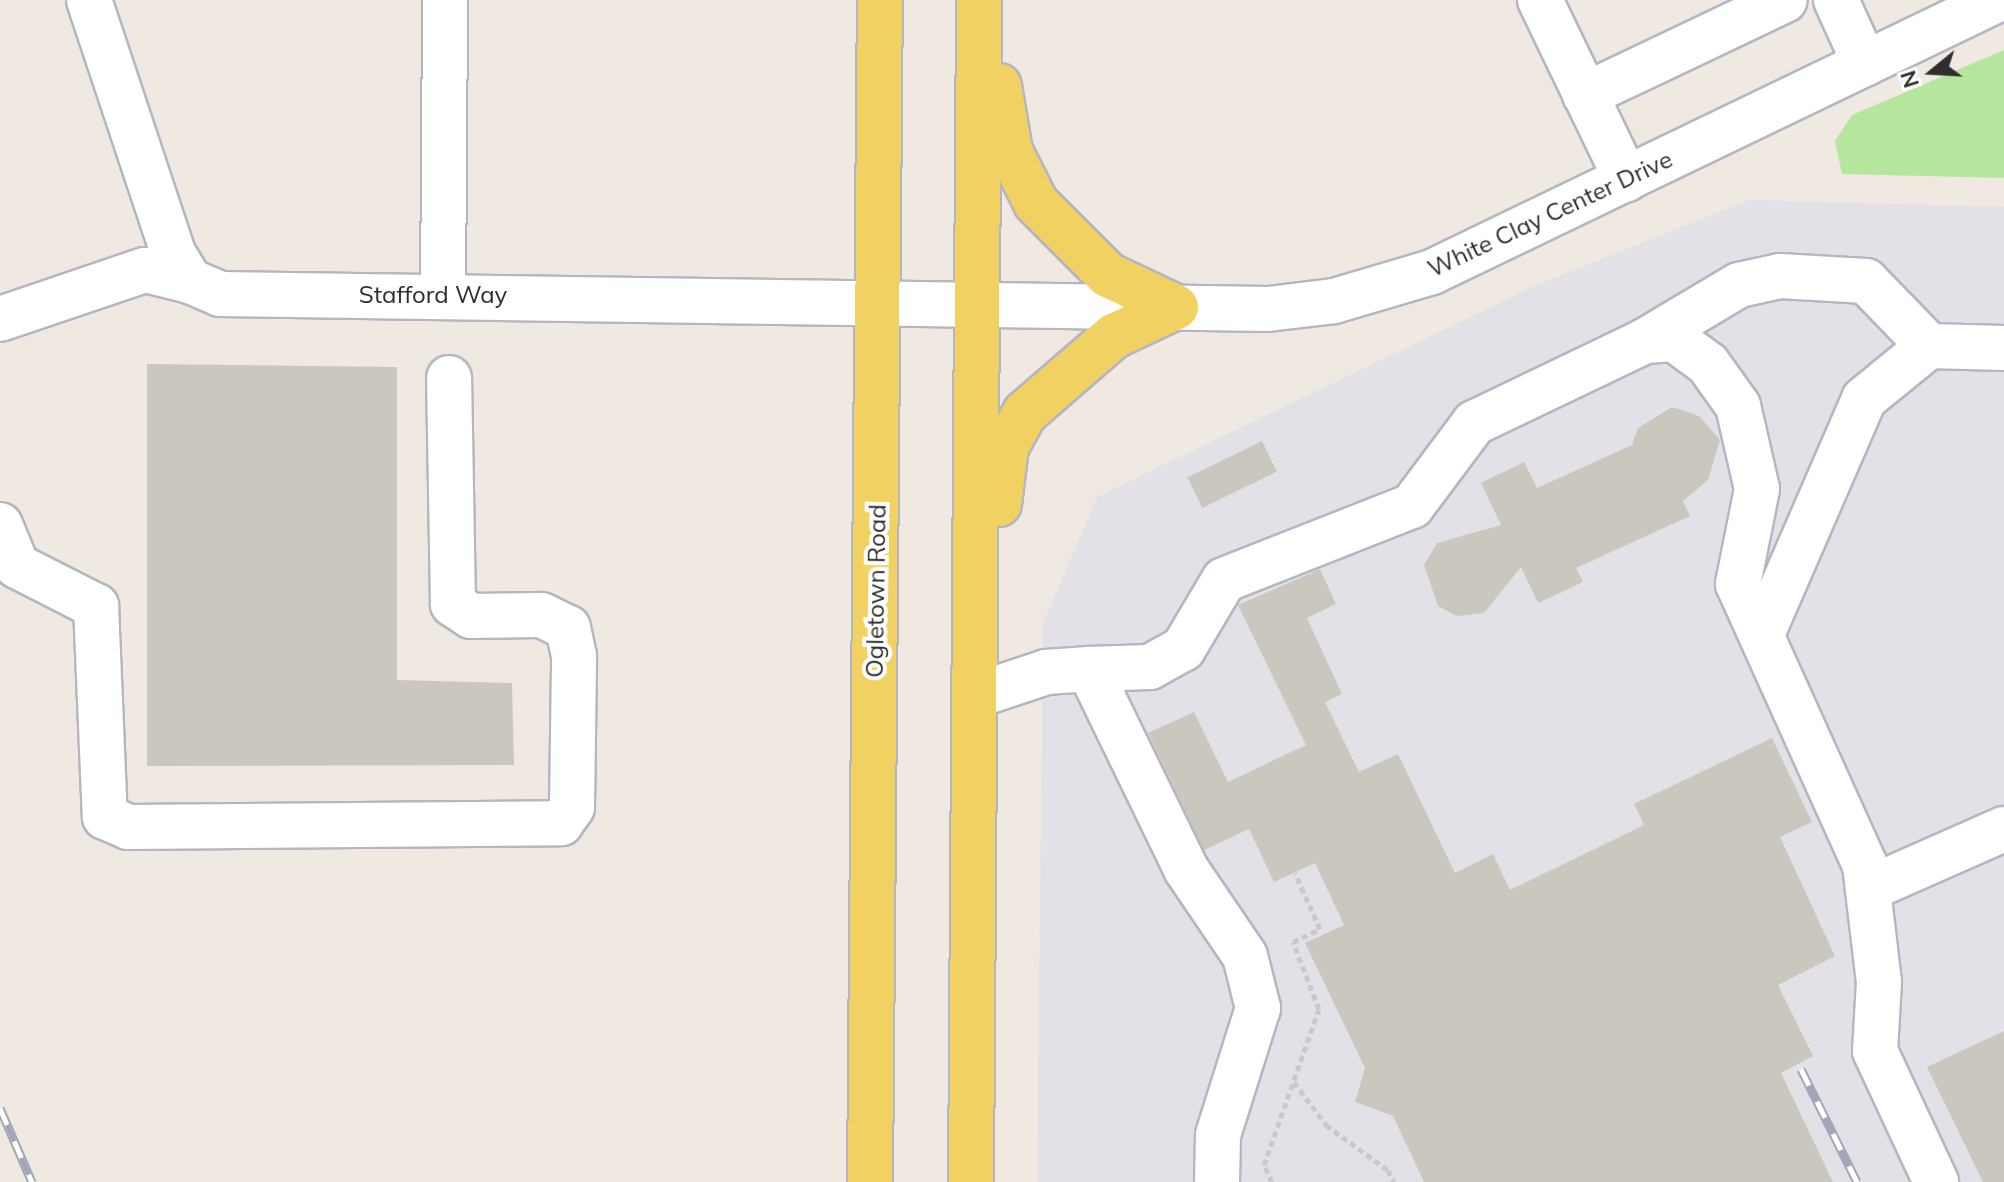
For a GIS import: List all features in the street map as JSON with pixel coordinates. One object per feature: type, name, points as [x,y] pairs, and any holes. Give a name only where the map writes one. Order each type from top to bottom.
[{"type":"main road","name":"Ogletown Road","points":[[870,1182],[880,0]]},
{"type":"main road","points":[[971,1182],[980,0]]},
{"type":"main road","points":[[980,0],[1010,151],[1036,203],[1108,275],[1176,307]]},
{"type":"main road","points":[[975,583],[997,518],[1006,447],[1025,413],[1114,336],[1176,307]]},
{"type":"lane","points":[[89,0],[173,253],[190,281]]},
{"type":"lane","points":[[443,296],[445,0]]},
{"type":"lane","points":[[1540,0],[1626,179]]},
{"type":"lane","points":[[1585,95],[1785,0]]},
{"type":"lane","points":[[1836,0],[1865,64]]},
{"type":"lane","name":"White Clay Center Drive","points":[[977,304],[1268,309],[1366,292],[1432,272],[1865,64],[1940,12],[1997,0]]},
{"type":"lane","name":"Stafford Way","points":[[0,319],[145,270],[190,281],[220,294],[879,299],[977,304]]},
{"type":"lane","points":[[974,696],[1046,672],[1150,667],[1183,649],[1224,580],[1412,506],[1474,423],[1645,341],[1739,285],[1780,276],[1866,281],[1929,346]]},
{"type":"lane","points":[[1645,341],[1674,339],[1708,364],[1738,406],[1757,489],[1738,584],[1848,813],[1868,889],[1879,982],[1875,1051],[1936,1182]]},
{"type":"lane","points":[[1762,634],[1864,399],[1929,346],[2004,348]]},
{"type":"lane","points":[[0,525],[17,566],[96,606],[105,817],[128,827],[561,823],[572,807],[574,656],[568,628],[541,615],[471,616],[453,604],[449,378]]},
{"type":"lane","points":[[1089,669],[1186,869],[1224,920],[1256,985],[1258,1008],[1218,1135],[1217,1182]]},
{"type":"lane","points":[[1868,889],[2004,829]]},
{"type":"path","points":[[1294,1081],[1326,1125],[1388,1170],[1394,1182]]},
{"type":"shaded area","points":[[1749,200],[2004,207],[2004,1182],[1037,1182],[1043,623],[1097,497],[1532,287]]},
{"type":"green space","points":[[2004,50],[2004,178],[1842,174],[1835,141],[1852,115]]},
{"type":"building","points":[[147,364],[397,367],[397,680],[512,683],[514,765],[147,766]]},
{"type":"building","points":[[1672,407],[1699,416],[1720,440],[1708,480],[1683,501],[1690,516],[1576,568],[1583,582],[1538,603],[1521,567],[1484,613],[1457,616],[1438,606],[1424,565],[1437,543],[1501,525],[1481,483],[1524,462],[1537,488],[1632,445],[1638,428]]},
{"type":"building","points":[[1262,441],[1277,472],[1202,508],[1187,477]]},
{"type":"building","points":[[1320,569],[1336,604],[1307,618],[1342,694],[1325,702],[1359,772],[1398,754],[1455,873],[1493,854],[1510,890],[1644,825],[1634,804],[1772,738],[1812,822],[1780,837],[1835,956],[1778,985],[1813,1056],[1781,1073],[1833,1182],[1424,1182],[1393,1116],[1355,1102],[1365,1068],[1305,943],[1344,925],[1315,863],[1274,882],[1249,829],[1204,850],[1148,733],[1194,712],[1228,782],[1306,745],[1238,605]]},
{"type":"building","points":[[2004,1031],[2004,1182],[1983,1182],[1927,1067]]},
{"type":"railway","points":[[1801,1069],[1857,1182]]},
{"type":"railway","points":[[0,1108],[32,1182]]}]
